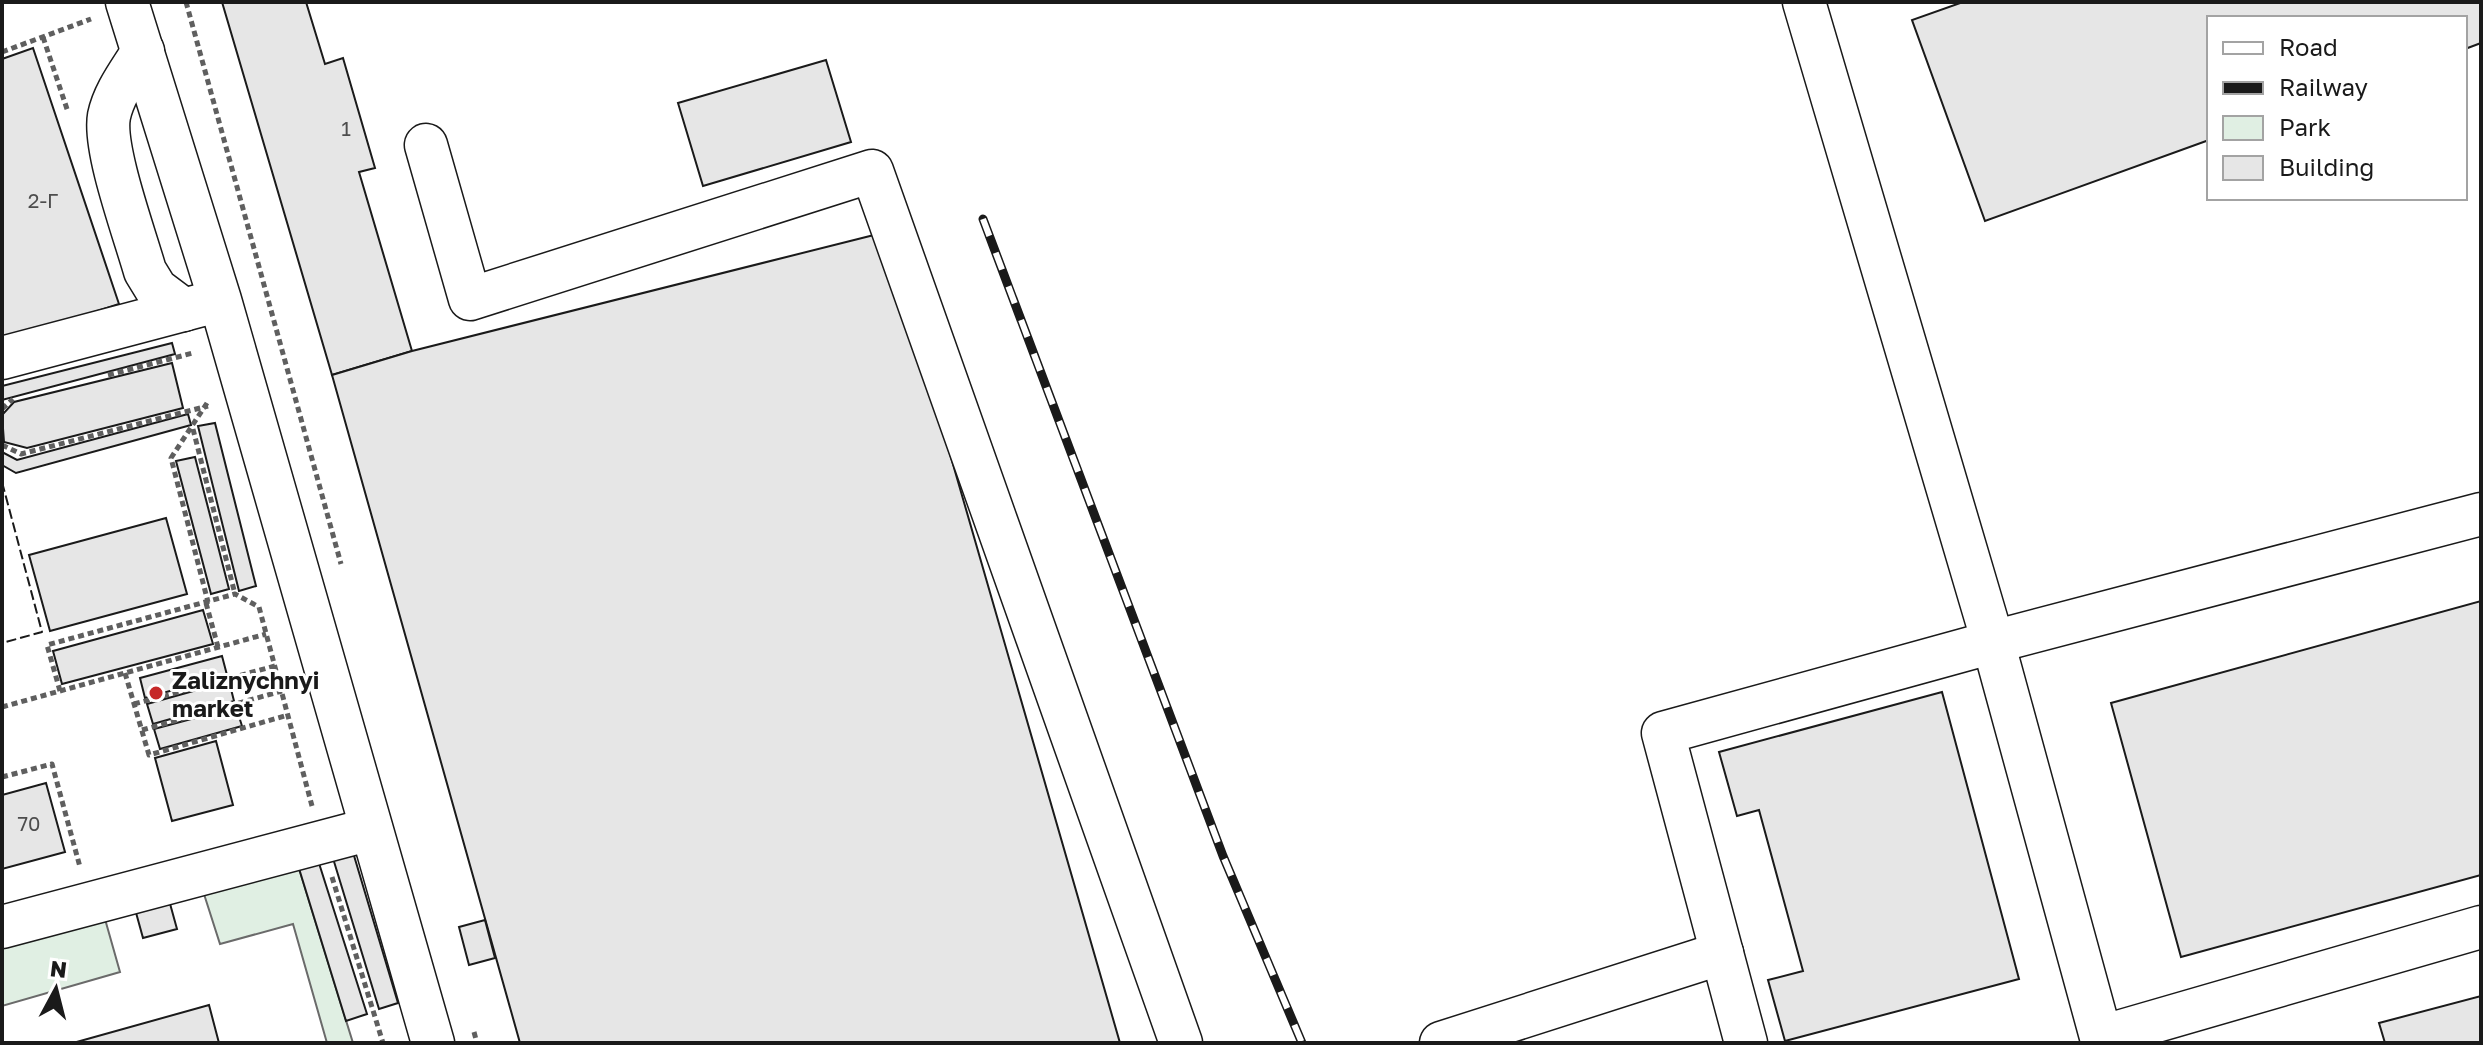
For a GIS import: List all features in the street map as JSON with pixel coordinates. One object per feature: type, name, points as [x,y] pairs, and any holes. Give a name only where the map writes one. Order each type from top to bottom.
[{"type":"street","points":[[1804,2],[1993,642],[2101,1037],[2481,927]]},
{"type":"street","points":[[128,4],[143,51],[202,305],[371,829],[433,1043]]},
{"type":"street","points":[[143,51],[117,93],[109,116],[109,143],[145,271],[156,289],[202,305]]},
{"type":"street","points":[[426,145],[470,299],[872,171],[1181,1043]]},
{"type":"street","points":[[2,358],[202,305]]},
{"type":"street","points":[[1746,1043],[1663,733],[1993,642],[2481,514]]},
{"type":"street","points":[[2,927],[371,829]]},
{"type":"street","points":[[1441,1043],[1722,953]]},
{"type":"path","points":[[186,2],[285,356]]},
{"type":"path","points":[[2,52],[128,4]]},
{"type":"path","points":[[197,366],[193,353],[202,305]]},
{"type":"path","points":[[101,376],[193,353]]},
{"type":"path","points":[[204,392],[208,406]]},
{"type":"path","points":[[2,409],[9,400],[24,396]]},
{"type":"path","points":[[208,406],[171,458],[218,647]]},
{"type":"path","points":[[2,445],[21,454],[208,406]]},
{"type":"path","points":[[60,691],[47,645],[235,594],[192,428]]},
{"type":"path","points":[[2,707],[266,634]]},
{"type":"path","points":[[134,704],[275,666]]},
{"type":"path","points":[[125,673],[149,755],[288,715]]},
{"type":"path","points":[[142,730],[282,691]]},
{"type":"path","points":[[2,777],[52,764],[90,904]]},
{"type":"green space","points":[[297,862],[353,1043],[327,1043],[293,924],[220,944],[203,891]]},
{"type":"green space","points":[[103,912],[120,972],[2,1006],[2,941]]},
{"type":"building","points":[[222,2],[306,2],[325,64],[343,58],[375,168],[359,172],[412,351],[332,375]]},
{"type":"building","points":[[1963,2],[2481,2],[2481,43],[2467,48],[2467,16],[2207,16],[2207,141],[1985,221],[1912,20]]},
{"type":"building","points":[[33,48],[119,304],[2,342],[2,59]]},
{"type":"building","points":[[826,60],[851,142],[703,186],[678,103]]},
{"type":"building","points":[[886,232],[1120,1043],[520,1043],[332,375],[412,351]]},
{"type":"building","points":[[172,343],[175,354],[2,400],[2,386]]},
{"type":"building","points":[[172,363],[183,408],[27,448],[4,442],[2,415],[14,402]]},
{"type":"building","points":[[188,414],[191,425],[16,473],[2,465],[2,452],[17,460]]},
{"type":"building","points":[[215,423],[256,586],[239,591],[198,426]]},
{"type":"building","points":[[195,457],[229,589],[211,594],[176,461]]},
{"type":"building","points":[[166,518],[187,594],[50,631],[29,555]]},
{"type":"building","points":[[2481,601],[2481,875],[2181,957],[2111,703]]},
{"type":"building","points":[[203,610],[213,644],[62,684],[53,651]]},
{"type":"building","points":[[222,656],[227,675],[145,698],[140,678]]},
{"type":"building","points":[[229,681],[234,701],[153,724],[147,704]]},
{"type":"building","points":[[1942,692],[2019,979],[1785,1041],[1768,980],[1803,971],[1759,810],[1737,816],[1719,752]]},
{"type":"building","points":[[236,707],[242,726],[160,749],[154,729]]},
{"type":"building","points":[[216,741],[233,805],[172,821],[155,758]]},
{"type":"building","points":[[46,783],[65,852],[2,869],[2,795]]},
{"type":"building","points":[[352,849],[398,1003],[379,1009],[332,855]]},
{"type":"building","points":[[317,857],[367,1014],[346,1021],[297,862]]},
{"type":"building","points":[[169,900],[177,929],[143,938],[135,909]]},
{"type":"building","points":[[485,920],[495,958],[469,965],[459,927]]},
{"type":"building","points":[[2481,996],[2481,1043],[2385,1043],[2379,1023]]},
{"type":"building","points":[[209,1005],[219,1043],[73,1043]]},
{"type":"railway","points":[[983,219],[1223,856],[1302,1043]]},
{"type":"fence","points":[[2,482],[42,632],[2,643]]},
{"type":"place","name":"Zaliznychnyi market","points":[[156,693]]}]
